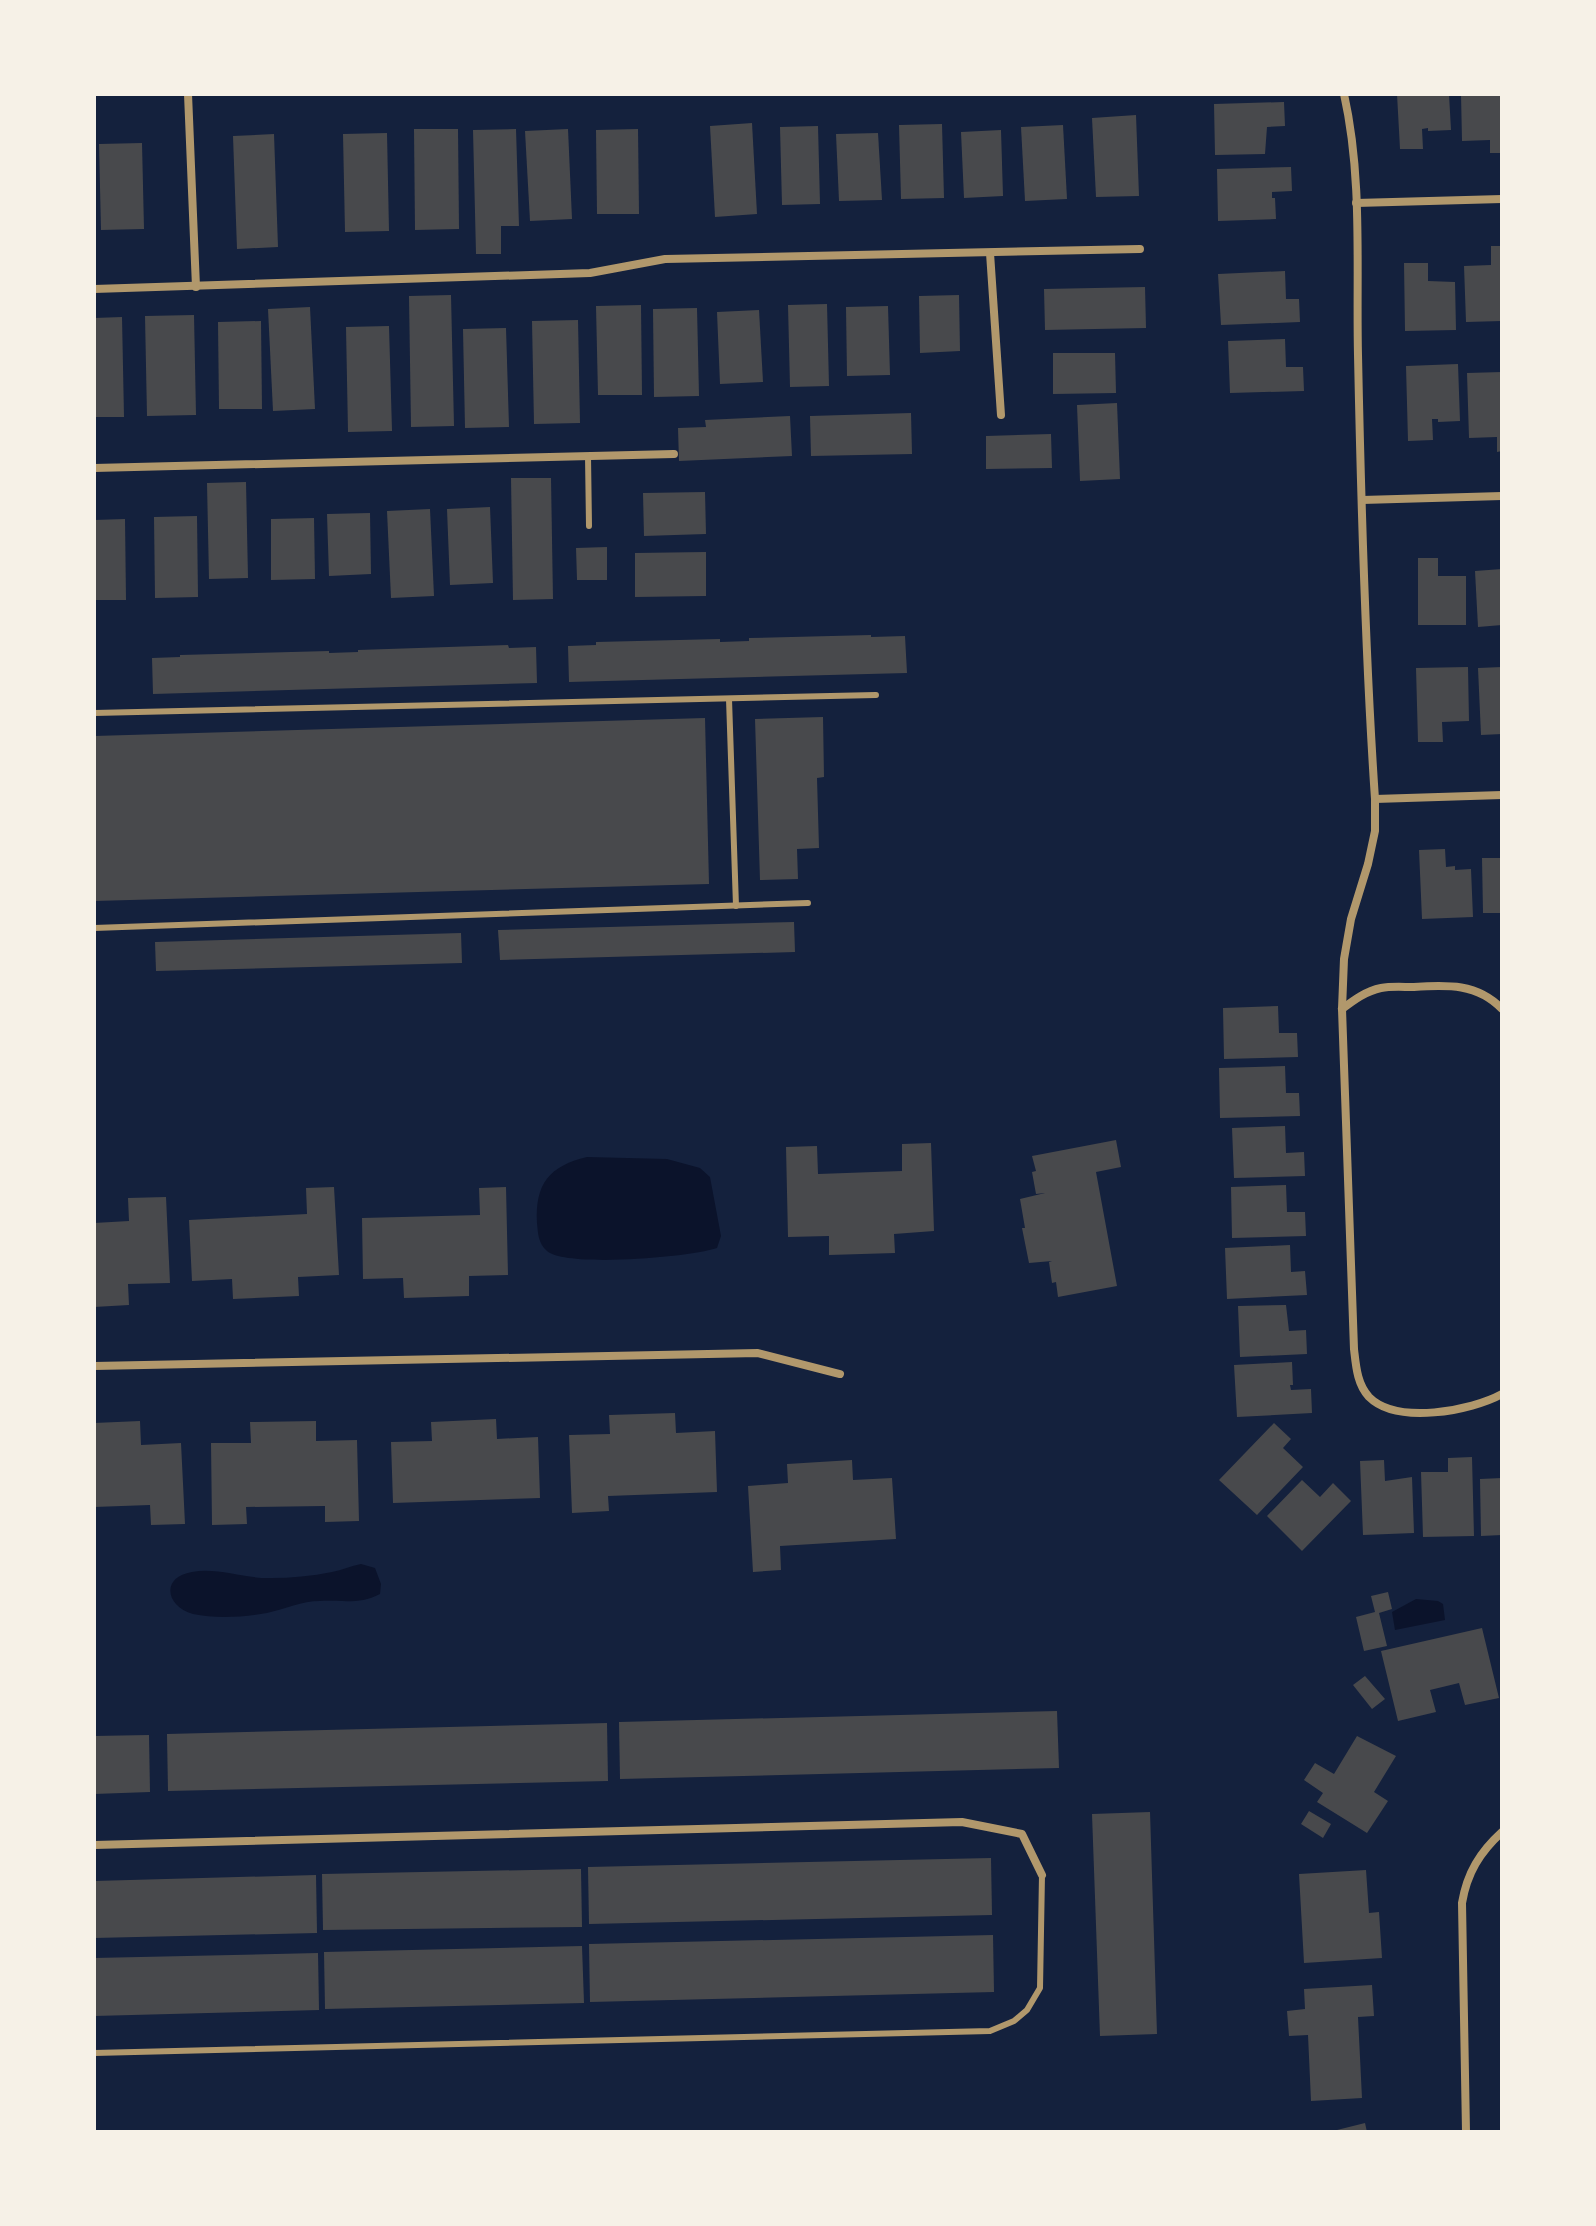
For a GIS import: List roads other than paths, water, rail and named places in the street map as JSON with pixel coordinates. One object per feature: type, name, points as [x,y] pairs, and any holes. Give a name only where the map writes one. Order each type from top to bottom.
[{"type":"street","points":[[188,94],[196,287]]},
{"type":"street","points":[[1344,94],[1352,133],[1356,203],[1362,500],[1375,799],[1375,831],[1351,919],[1344,959],[1342,1009],[1357,1376],[1370,1398],[1393,1409],[1437,1414],[1483,1404],[1502,1394]]},
{"type":"street","points":[[1356,203],[1502,199]]},
{"type":"street","points":[[94,289],[590,273],[665,259],[1140,249]]},
{"type":"street","points":[[990,253],[1001,415]]},
{"type":"street","points":[[94,468],[674,454]]},
{"type":"street","points":[[1362,500],[1502,496]]},
{"type":"street","points":[[1375,799],[1502,795]]},
{"type":"street","points":[[1342,1009],[1363,995],[1382,988],[1446,985],[1487,994],[1502,1009]]},
{"type":"street","points":[[94,1366],[758,1353],[840,1374]]},
{"type":"street","points":[[94,1845],[962,1822],[1022,1834],[1042,1875]]},
{"type":"street","points":[[1466,2132],[1462,1903],[1471,1869],[1502,1832]]},
{"type":"lane","points":[[588,456],[589,526]]},
{"type":"lane","points":[[94,713],[876,695]]},
{"type":"lane","points":[[729,699],[736,906]]},
{"type":"lane","points":[[94,928],[808,903]]},
{"type":"lane","points":[[94,2053],[990,2031],[1014,2021],[1027,2010],[1040,1988],[1042,1875]]},
{"type":"water","points":[[587,1157],[667,1159],[700,1168],[710,1177],[721,1236],[717,1248],[657,1257],[603,1260],[559,1256],[547,1251],[540,1241],[537,1223],[542,1187],[563,1166]]},
{"type":"water","points":[[361,1564],[375,1568],[381,1584],[380,1594],[358,1601],[313,1601],[258,1614],[211,1617],[184,1610],[172,1599],[170,1592],[175,1580],[192,1572],[286,1578]]},
{"type":"water","points":[[1416,1599],[1443,1604],[1445,1620],[1395,1630],[1392,1612]]}]
